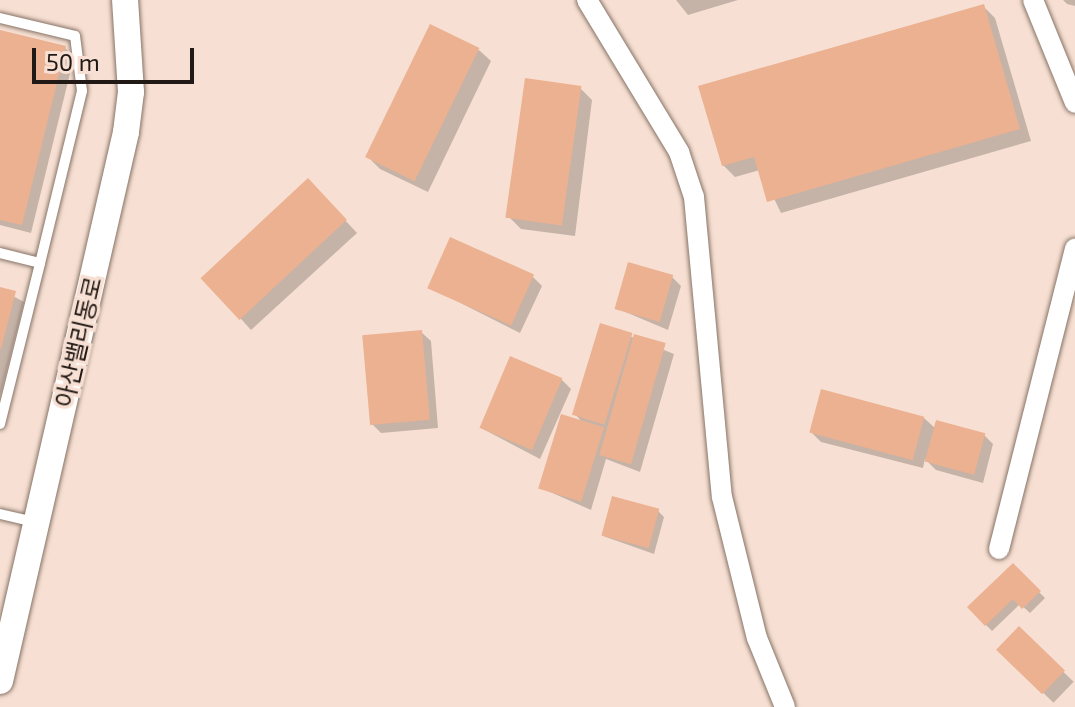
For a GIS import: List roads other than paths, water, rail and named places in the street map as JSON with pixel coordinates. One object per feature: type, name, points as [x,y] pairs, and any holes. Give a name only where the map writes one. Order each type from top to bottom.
[{"type":"street","name":"아산밸리동로","points":[[0,681],[6,622],[36,523],[130,108],[125,0]]},
{"type":"street","points":[[587,0],[679,152],[694,197],[722,497],[757,638],[785,707]]},
{"type":"street","points":[[1033,0],[1075,103]]},
{"type":"street","points":[[999,549],[1075,248]]},
{"type":"lane","points":[[0,18],[75,36],[82,91],[0,424]]},
{"type":"lane","points":[[0,253],[40,263]]},
{"type":"lane","points":[[0,514],[36,523]]}]
